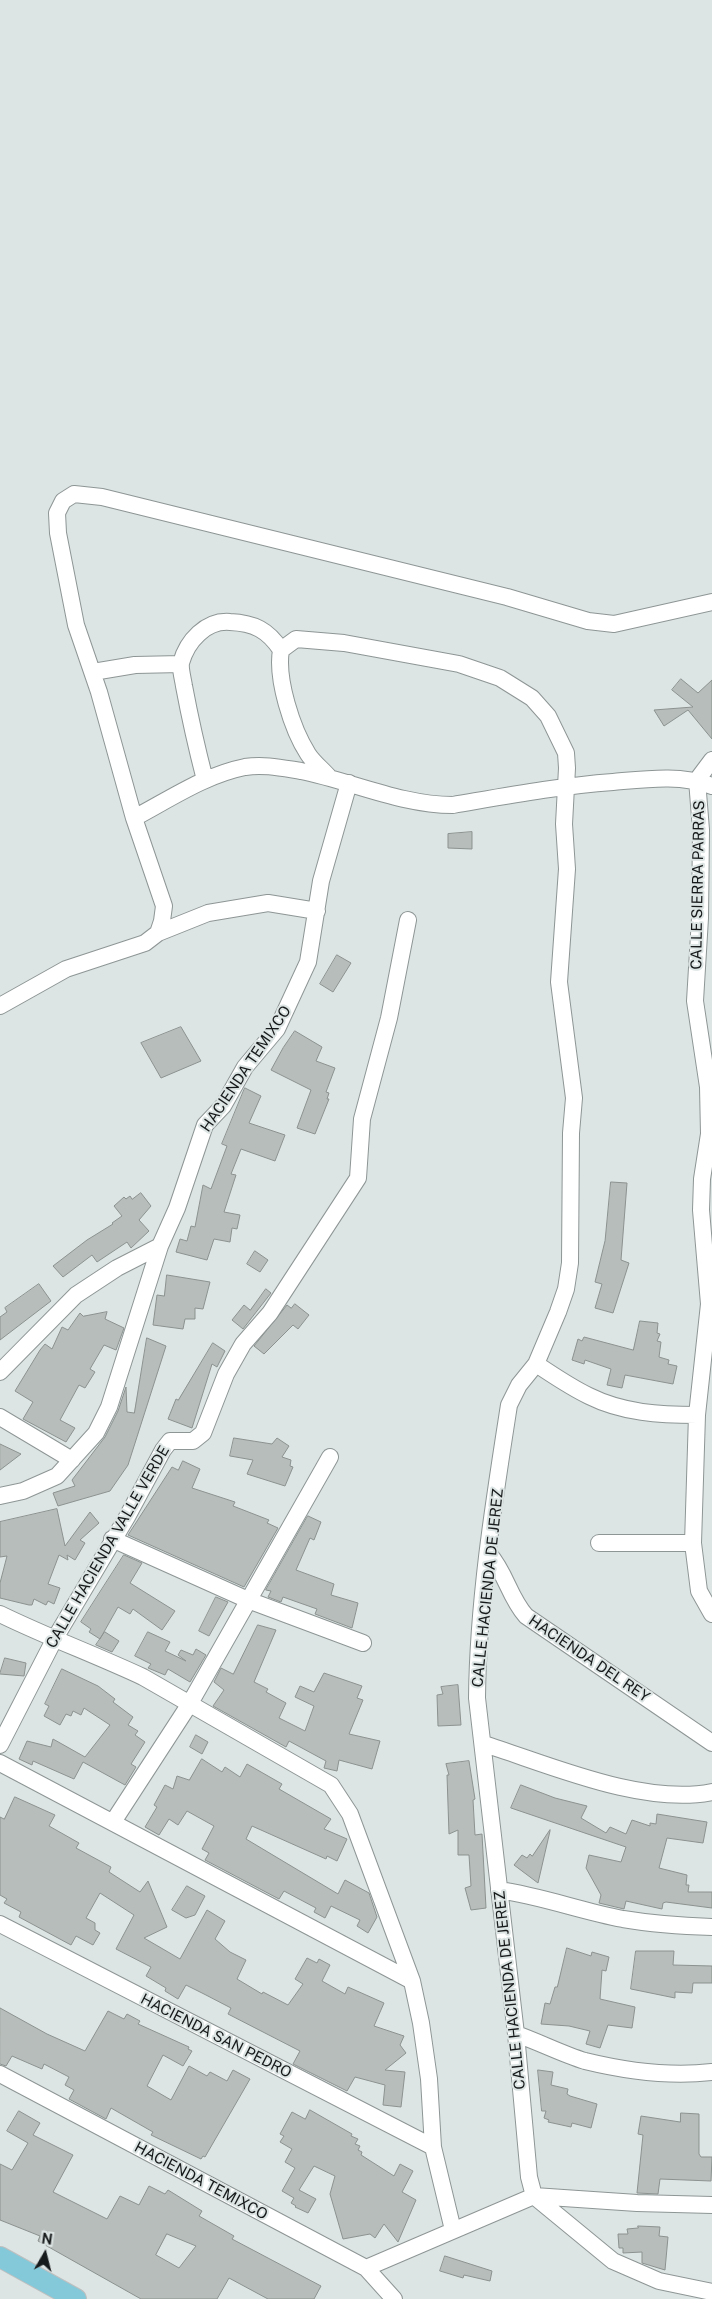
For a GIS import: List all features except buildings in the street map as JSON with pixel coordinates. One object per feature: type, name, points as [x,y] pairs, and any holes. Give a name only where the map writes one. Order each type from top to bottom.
[{"type":"main road","points":[[0,2257],[76,2299]]},
{"type":"street","points":[[158,933],[164,906],[134,818],[92,672],[76,625],[58,533],[57,513],[63,501],[74,494],[87,494],[121,501],[499,595],[588,621],[614,624],[712,602]]},
{"type":"street","points":[[205,780],[192,730],[181,664],[194,638],[207,627],[222,621],[241,622],[262,628],[272,636],[281,650],[282,679],[295,731],[309,756],[329,777]]},
{"type":"street","name":"CALLE HACIENDA DE JEREZ","points":[[281,650],[296,639],[344,643],[458,664],[500,678],[532,698],[548,716],[566,753],[568,768],[565,786],[567,869],[559,982],[574,1098],[571,1133],[570,1262],[566,1289],[536,1364],[519,1385],[509,1405],[489,1554],[478,1662],[477,1698],[484,1744],[516,2034],[529,2177],[534,2196]]},
{"type":"street","points":[[92,672],[135,666],[181,664]]},
{"type":"street","points":[[134,818],[205,780],[246,767],[274,766],[329,777],[434,805],[453,805],[565,786],[640,779],[705,783],[712,760]]},
{"type":"street","name":"HACIENDA TEMIXCO","points":[[0,1496],[23,1492],[57,1476],[96,1433],[109,1407],[160,1246],[177,1208],[205,1125],[223,1106],[244,1067],[277,1029],[293,998],[308,962],[321,882],[348,783]]},
{"type":"street","name":"CALLE SIERRA PARRAS","points":[[705,783],[695,1001],[708,1087],[709,1134],[702,1178],[701,1210],[709,1304],[697,1415],[693,1543],[700,1590],[712,1614]]},
{"type":"street","points":[[0,1006],[66,969],[145,943],[158,933],[208,913],[268,903],[317,911]]},
{"type":"street","name":"CALLE HACIENDA VALLE VERDE","points":[[0,1745],[54,1640],[170,1441],[193,1441],[203,1433],[230,1366],[243,1344],[270,1313],[294,1272],[358,1178],[362,1119],[389,1018],[408,920]]},
{"type":"street","points":[[0,1372],[76,1295],[117,1268],[160,1246]]},
{"type":"street","points":[[536,1364],[589,1396],[624,1409],[655,1415],[697,1415]]},
{"type":"street","points":[[0,1417],[72,1460]]},
{"type":"street","points":[[113,1822],[189,1705],[330,1457]]},
{"type":"street","points":[[112,1539],[248,1600],[363,1643]]},
{"type":"street","points":[[599,1543],[693,1543]]},
{"type":"street","name":"HACIENDA DEL REY","points":[[489,1554],[501,1570],[516,1605],[526,1616],[712,1743]]},
{"type":"street","points":[[0,1614],[54,1640],[121,1667],[331,1784],[350,1814],[412,1981],[421,2023],[429,2079],[433,2147],[453,2230]]},
{"type":"street","points":[[484,1744],[612,1786],[655,1793],[699,1794],[712,1792]]},
{"type":"street","points":[[0,1763],[412,1981]]},
{"type":"street","points":[[499,1890],[528,1894],[623,1919],[674,1926],[712,1927]]},
{"type":"street","name":"HACIENDA SAN PEDRO","points":[[0,1924],[433,2147]]},
{"type":"street","points":[[516,2034],[584,2060],[635,2071],[690,2075],[712,2072]]},
{"type":"street","name":"HACIENDA TEMIXCO","points":[[0,2074],[366,2268],[394,2299]]},
{"type":"street","points":[[534,2196],[613,2261],[659,2281],[712,2292]]},
{"type":"street","points":[[366,2268],[534,2196],[712,2206]]}]
